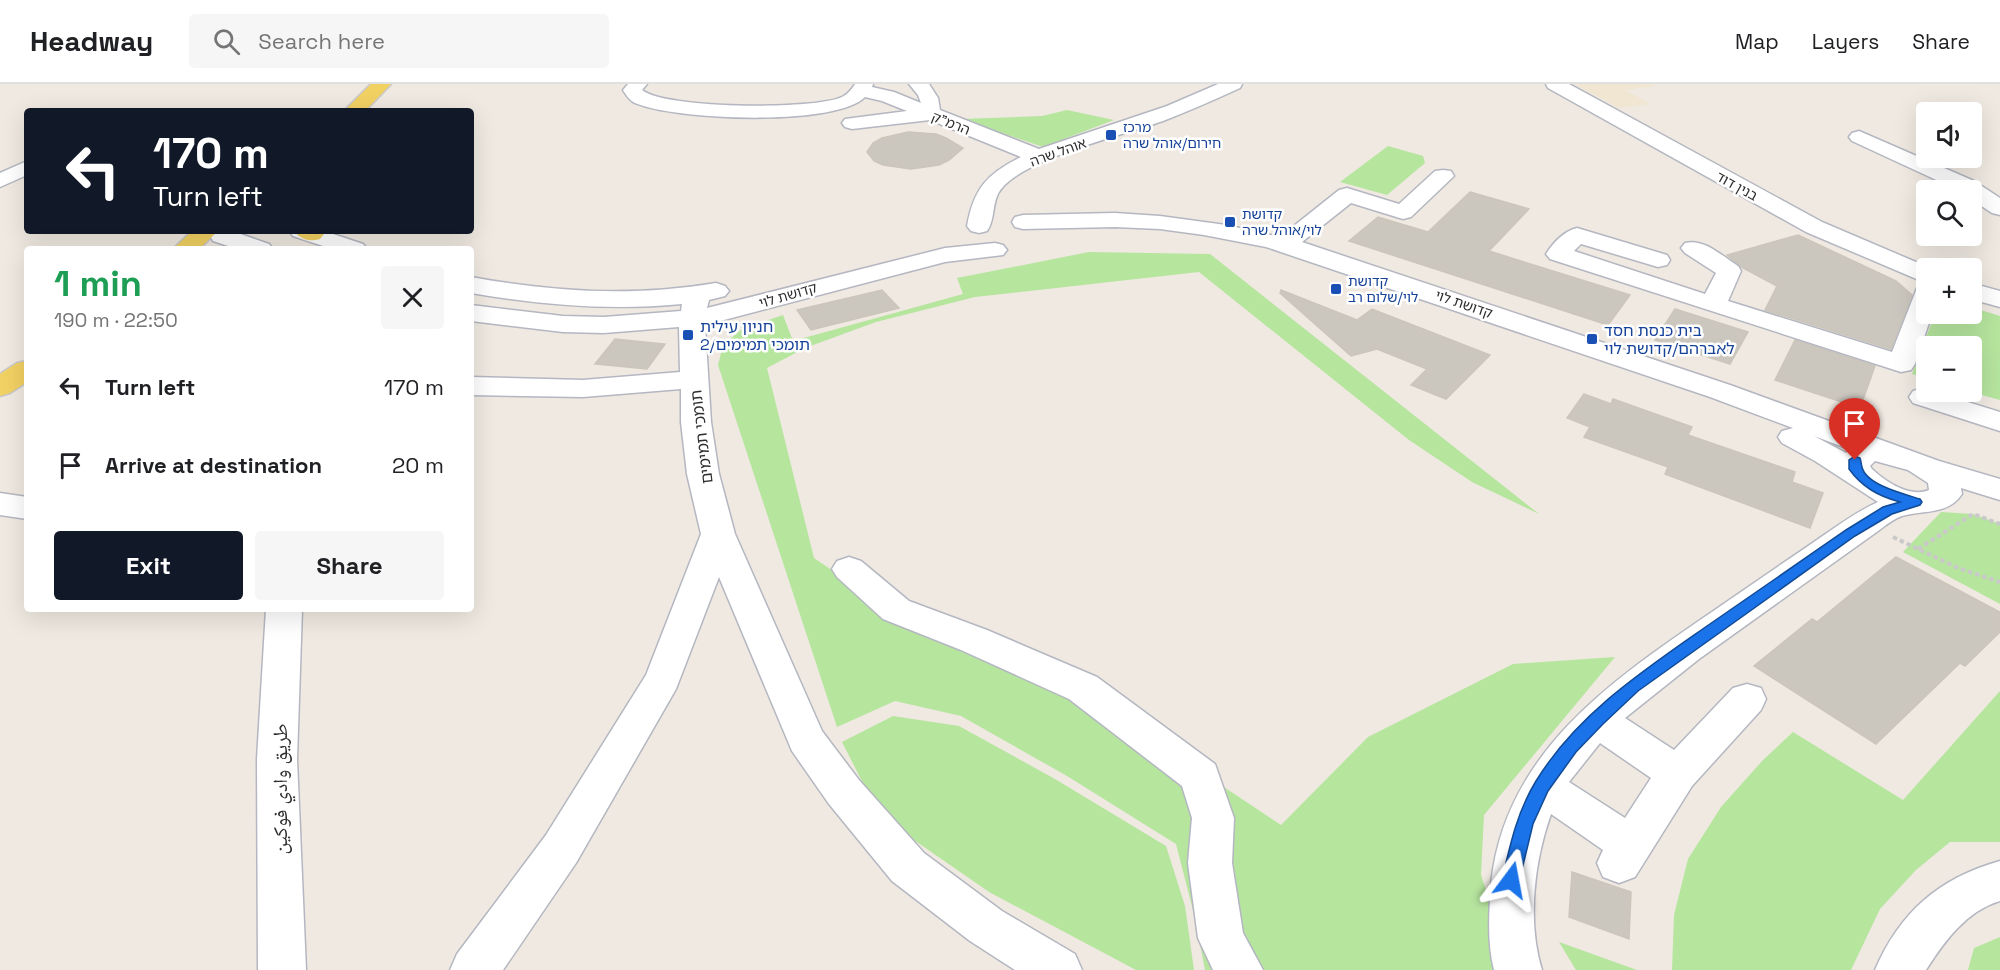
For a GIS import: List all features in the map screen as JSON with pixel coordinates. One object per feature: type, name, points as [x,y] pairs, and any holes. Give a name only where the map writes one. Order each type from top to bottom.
[{"type":"main road","points":[[357,108],[382,84]]},
{"type":"main road","points":[[188,246],[202,234]]},
{"type":"main road","points":[[0,387],[24,371]]},
{"type":"street","points":[[638,84],[632,90],[640,98],[656,103],[755,112],[795,111],[835,105],[849,101],[863,87]]},
{"type":"street","points":[[852,123],[930,114],[932,102],[918,84]]},
{"type":"street","name":"אוהל שרה","points":[[989,190],[1002,176],[1040,157],[1174,111],[1233,84]]},
{"type":"street","name":"בנין דוד","points":[[1555,84],[1814,227],[1916,272]]},
{"type":"street","name":"הרמ\"ק","points":[[863,87],[1040,157]]},
{"type":"street","points":[[1859,137],[1966,186],[2000,208]]},
{"type":"street","points":[[0,181],[24,169]]},
{"type":"street","points":[[1284,245],[1347,195],[1403,212],[1443,176]]},
{"type":"street","points":[[989,190],[1016,237],[976,242],[974,238],[989,190]]},
{"type":"street","name":"קדושת לוי","points":[[474,286],[502,291],[581,299],[694,307],[745,307],[795,292],[1016,237],[1117,220],[1186,225],[1225,230],[1284,245],[1720,391],[1926,466]]},
{"type":"street","name":"קדושת לוי","points":[[474,313],[563,324],[604,325],[694,307],[784,277],[936,241],[992,221],[1016,237],[1152,242],[1208,248],[1274,264],[1769,428],[1826,454],[1889,495],[1927,501]]},
{"type":"street","points":[[221,234],[252,246]]},
{"type":"street","points":[[312,234],[346,246]]},
{"type":"street","points":[[1658,260],[1577,234],[1558,254],[1901,364],[1916,321]]},
{"type":"street","points":[[1693,248],[1729,271],[1713,305]]},
{"type":"street","points":[[1985,295],[2000,270]]},
{"type":"street","name":"תומכי תמימים","points":[[694,307],[696,422],[703,474],[718,534],[806,740],[844,792],[908,867],[986,926],[1058,970]]},
{"type":"street","points":[[474,386],[574,391],[694,379]]},
{"type":"street","points":[[1938,402],[2000,422]]},
{"type":"street","points":[[1858,528],[1868,502],[1863,479],[1854,463],[1859,456],[1875,452],[1892,454]]},
{"type":"street","points":[[1926,466],[2000,490]]},
{"type":"street","points":[[1522,965],[1511,880],[1524,824],[1542,786],[1570,747],[1632,687],[1858,528],[1887,510],[1946,494],[1945,485],[1926,466]]},
{"type":"street","points":[[1927,501],[1965,501],[2000,509]]},
{"type":"street","points":[[0,504],[24,508]]},
{"type":"street","points":[[474,970],[561,849],[663,679],[718,534]]},
{"type":"street","points":[[849,569],[896,610],[974,640],[1083,688],[1200,776],[1213,818],[1210,863],[1221,938],[1239,970]]},
{"type":"street","name":"طريق وادي فوکين","points":[[282,970],[277,759],[284,612]]},
{"type":"street","points":[[1542,786],[1624,854],[1677,774],[1747,699]]},
{"type":"street","points":[[1597,720],[1677,774]]},
{"type":"street","points":[[1899,970],[1913,948],[1951,903],[1984,885],[2000,881]]},
{"type":"path","points":[[1918,549],[1973,514],[2000,524]]},
{"type":"path","points":[[1858,528],[1918,549],[1958,568],[2000,582]]},
{"type":"shaded area","points":[[1574,84],[1651,84],[1656,86],[1625,90],[1650,104],[1619,108]]},
{"type":"green space","points":[[1067,110],[1114,120],[1043,147],[961,119],[1042,116]]},
{"type":"green space","points":[[1388,146],[1423,156],[1425,163],[1387,195],[1340,182]]},
{"type":"green space","points":[[1089,252],[1210,254],[1539,514],[1472,482],[1409,440],[1199,272],[975,297],[876,322],[805,348],[767,368],[814,558],[932,638],[988,650],[1150,738],[1281,825],[1368,737],[1513,664],[1615,657],[1484,815],[1481,875],[1506,950],[1520,970],[1205,970],[1195,918],[1176,844],[1067,776],[961,716],[895,701],[837,727],[718,365],[723,345],[742,329],[783,315],[793,341],[963,294],[957,278]]},
{"type":"green space","points":[[1982,310],[2000,316],[2000,400],[1982,395],[1982,336],[1927,336],[1931,324],[1982,324]]},
{"type":"green space","points":[[1916,364],[1916,375],[1912,374]]},
{"type":"green space","points":[[1941,512],[1973,514],[2000,524],[2000,604],[1903,552]]},
{"type":"green space","points":[[2000,691],[2000,842],[1950,842],[1916,870],[1880,909],[1851,970],[1672,970],[1674,915],[1688,859],[1721,807],[1763,760],[1793,732],[1903,800]]},
{"type":"green space","points":[[893,716],[959,726],[1055,779],[1166,846],[1185,906],[1194,970],[1136,970],[989,892],[914,840],[866,789],[842,742]]},
{"type":"green space","points":[[2000,937],[2000,970],[1968,970],[1974,948]]},
{"type":"green space","points":[[1559,942],[1637,970],[1576,970]]},
{"type":"building","points":[[908,132],[936,134],[963,148],[939,165],[911,169],[883,165],[874,161],[867,152],[873,143],[882,138]]},
{"type":"building","points":[[1470,192],[1529,209],[1489,251],[1630,295],[1608,325],[1349,241],[1378,217],[1428,232]]},
{"type":"building","points":[[1798,235],[1896,281],[1912,295],[1891,349],[1765,310],[1777,286],[1741,267],[1727,255]]},
{"type":"building","points":[[882,290],[899,308],[811,330],[797,310]]},
{"type":"building","points":[[1281,290],[1357,320],[1372,309],[1490,355],[1446,399],[1411,385],[1427,369],[1377,349],[1351,356],[1280,293]]},
{"type":"building","points":[[1675,309],[1748,332],[1730,364],[1655,340]]},
{"type":"building","points":[[615,339],[665,344],[647,369],[595,364]]},
{"type":"building","points":[[1795,340],[1875,366],[1860,408],[1775,380]]},
{"type":"building","points":[[1584,394],[1611,404],[1613,399],[1692,427],[1688,435],[1795,472],[1792,482],[1823,493],[1810,528],[1665,474],[1668,467],[1584,437],[1590,427],[1567,418]]},
{"type":"building","points":[[1896,557],[2000,612],[2000,632],[1965,666],[1960,663],[1876,744],[1754,666],[1812,619],[1817,622]]},
{"type":"building","points":[[1572,872],[1631,892],[1629,939],[1569,917]]},
{"type":"place","name":"מרכז חירום/אוהל שרה","points":[[1111,135]]},
{"type":"place","name":"קדושת לוי/אוהל שרה","points":[[1230,222]]},
{"type":"place","name":"קדושת לוי/שלום רב","points":[[1336,289]]},
{"type":"place","name":"חניון עילית 2/תומכי תמימים","points":[[688,335]]},
{"type":"place","name":"בית כנסת חסד לאברהם/קדושת לוי","points":[[1592,339]]},
{"type":"route","points":[[1511,880],[1524,824],[1542,786],[1570,747],[1632,687],[1875,517],[1887,510],[1915,502],[1877,489],[1859,475],[1855,469],[1855,460]]}]
